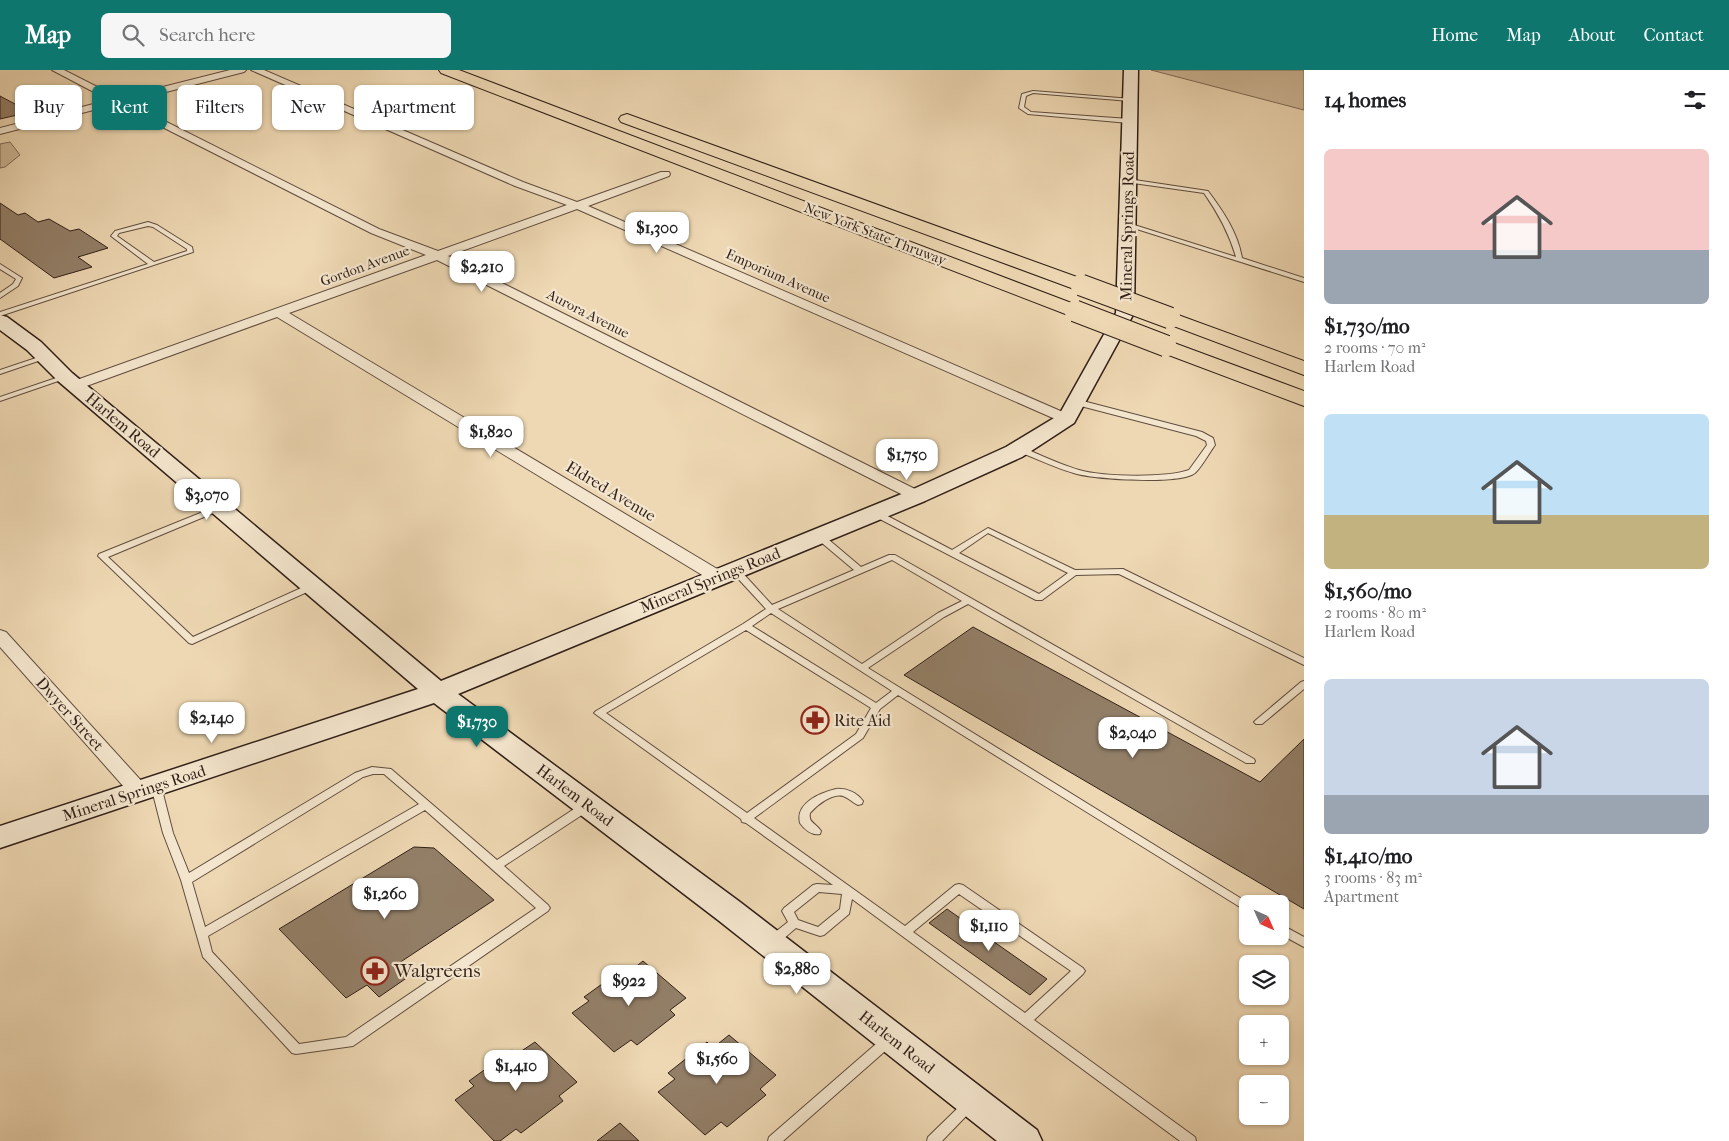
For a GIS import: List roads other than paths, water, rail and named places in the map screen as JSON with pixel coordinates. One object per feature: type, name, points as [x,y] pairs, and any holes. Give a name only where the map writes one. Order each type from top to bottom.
[{"type":"highway","name":"New York State Thruway","points":[[446,70],[1304,398]]},
{"type":"highway","points":[[490,70],[518,80]]},
{"type":"highway","name":"New York State Thruway","points":[[612,114],[1304,368]]},
{"type":"street","name":"Aurora Avenue","points":[[57,70],[92,88]]},
{"type":"street","points":[[167,89],[240,70]]},
{"type":"street","name":"Emporium Avenue","points":[[256,70],[519,184],[579,206],[1072,410]]},
{"type":"street","name":"Mineral Springs Road","points":[[0,837],[438,692],[917,496],[1019,449],[1072,410],[1125,313],[1131,70]]},
{"type":"street","points":[[0,131],[92,108]]},
{"type":"street","name":"Aurora Avenue","points":[[167,126],[375,232],[439,256],[917,496]]},
{"type":"street","name":"Gordon Avenue","points":[[71,381],[279,313],[665,174]]},
{"type":"street","name":"Eldred Avenue","points":[[279,313],[727,573]]},
{"type":"street","name":"Harlem Road","points":[[0,321],[45,357],[438,692],[588,805],[782,933],[891,1038],[1024,1141]]},
{"type":"street","name":"Dwyer Street","points":[[0,636],[147,788]]},
{"type":"lane","points":[[1033,92],[1130,110],[1030,113],[1021,108],[1024,95],[1033,92]]},
{"type":"lane","points":[[1128,181],[1206,192],[1225,219],[1235,239],[1239,258]]},
{"type":"lane","points":[[0,314],[190,252],[190,248],[155,226],[148,224],[117,232],[114,236],[153,264]]},
{"type":"lane","points":[[1126,224],[1304,280]]},
{"type":"lane","points":[[0,266],[19,278],[16,285],[0,296]]},
{"type":"lane","points":[[0,372],[45,357]]},
{"type":"lane","points":[[0,399],[71,381]]},
{"type":"lane","points":[[1019,449],[1077,472],[1092,475],[1111,478],[1167,477],[1183,476],[1192,472],[1211,445],[1210,440],[1199,434],[1072,410]]},
{"type":"lane","points":[[220,507],[102,556],[192,641],[312,586]]},
{"type":"lane","points":[[875,513],[1039,598],[1074,573]]},
{"type":"lane","points":[[952,553],[988,530],[1074,573],[1120,571],[1304,662]]},
{"type":"lane","points":[[819,536],[859,570]]},
{"type":"lane","points":[[1190,1141],[848,890],[599,713],[746,626],[771,609],[892,557],[1250,761]]},
{"type":"lane","points":[[727,573],[771,609],[898,691],[1239,902]]},
{"type":"lane","points":[[863,667],[941,615],[968,601]]},
{"type":"lane","points":[[746,626],[876,707]]},
{"type":"lane","points":[[1259,722],[1304,684]]},
{"type":"lane","points":[[746,819],[860,736],[876,707],[898,691]]},
{"type":"lane","points":[[147,788],[168,833],[186,880],[207,954],[296,1050],[349,1042],[544,908],[387,771],[372,770],[359,775],[186,880]]},
{"type":"lane","points":[[816,831],[805,823],[803,816],[806,810],[829,793],[847,793],[858,801]]},
{"type":"lane","points":[[202,934],[426,805]]},
{"type":"lane","points":[[497,866],[588,805]]},
{"type":"lane","points":[[817,888],[848,890],[845,912],[820,932],[782,933],[788,911],[817,888]]},
{"type":"lane","points":[[905,932],[959,888],[1079,971],[1025,1021]]},
{"type":"lane","points":[[1289,934],[1304,943]]},
{"type":"lane","points":[[774,1141],[891,1038]]},
{"type":"lane","points":[[933,1141],[973,1102]]},
{"type":"place","name":"Rite Aid","points":[[815,720]]},
{"type":"place","name":"Walgreens","points":[[375,971]]}]
